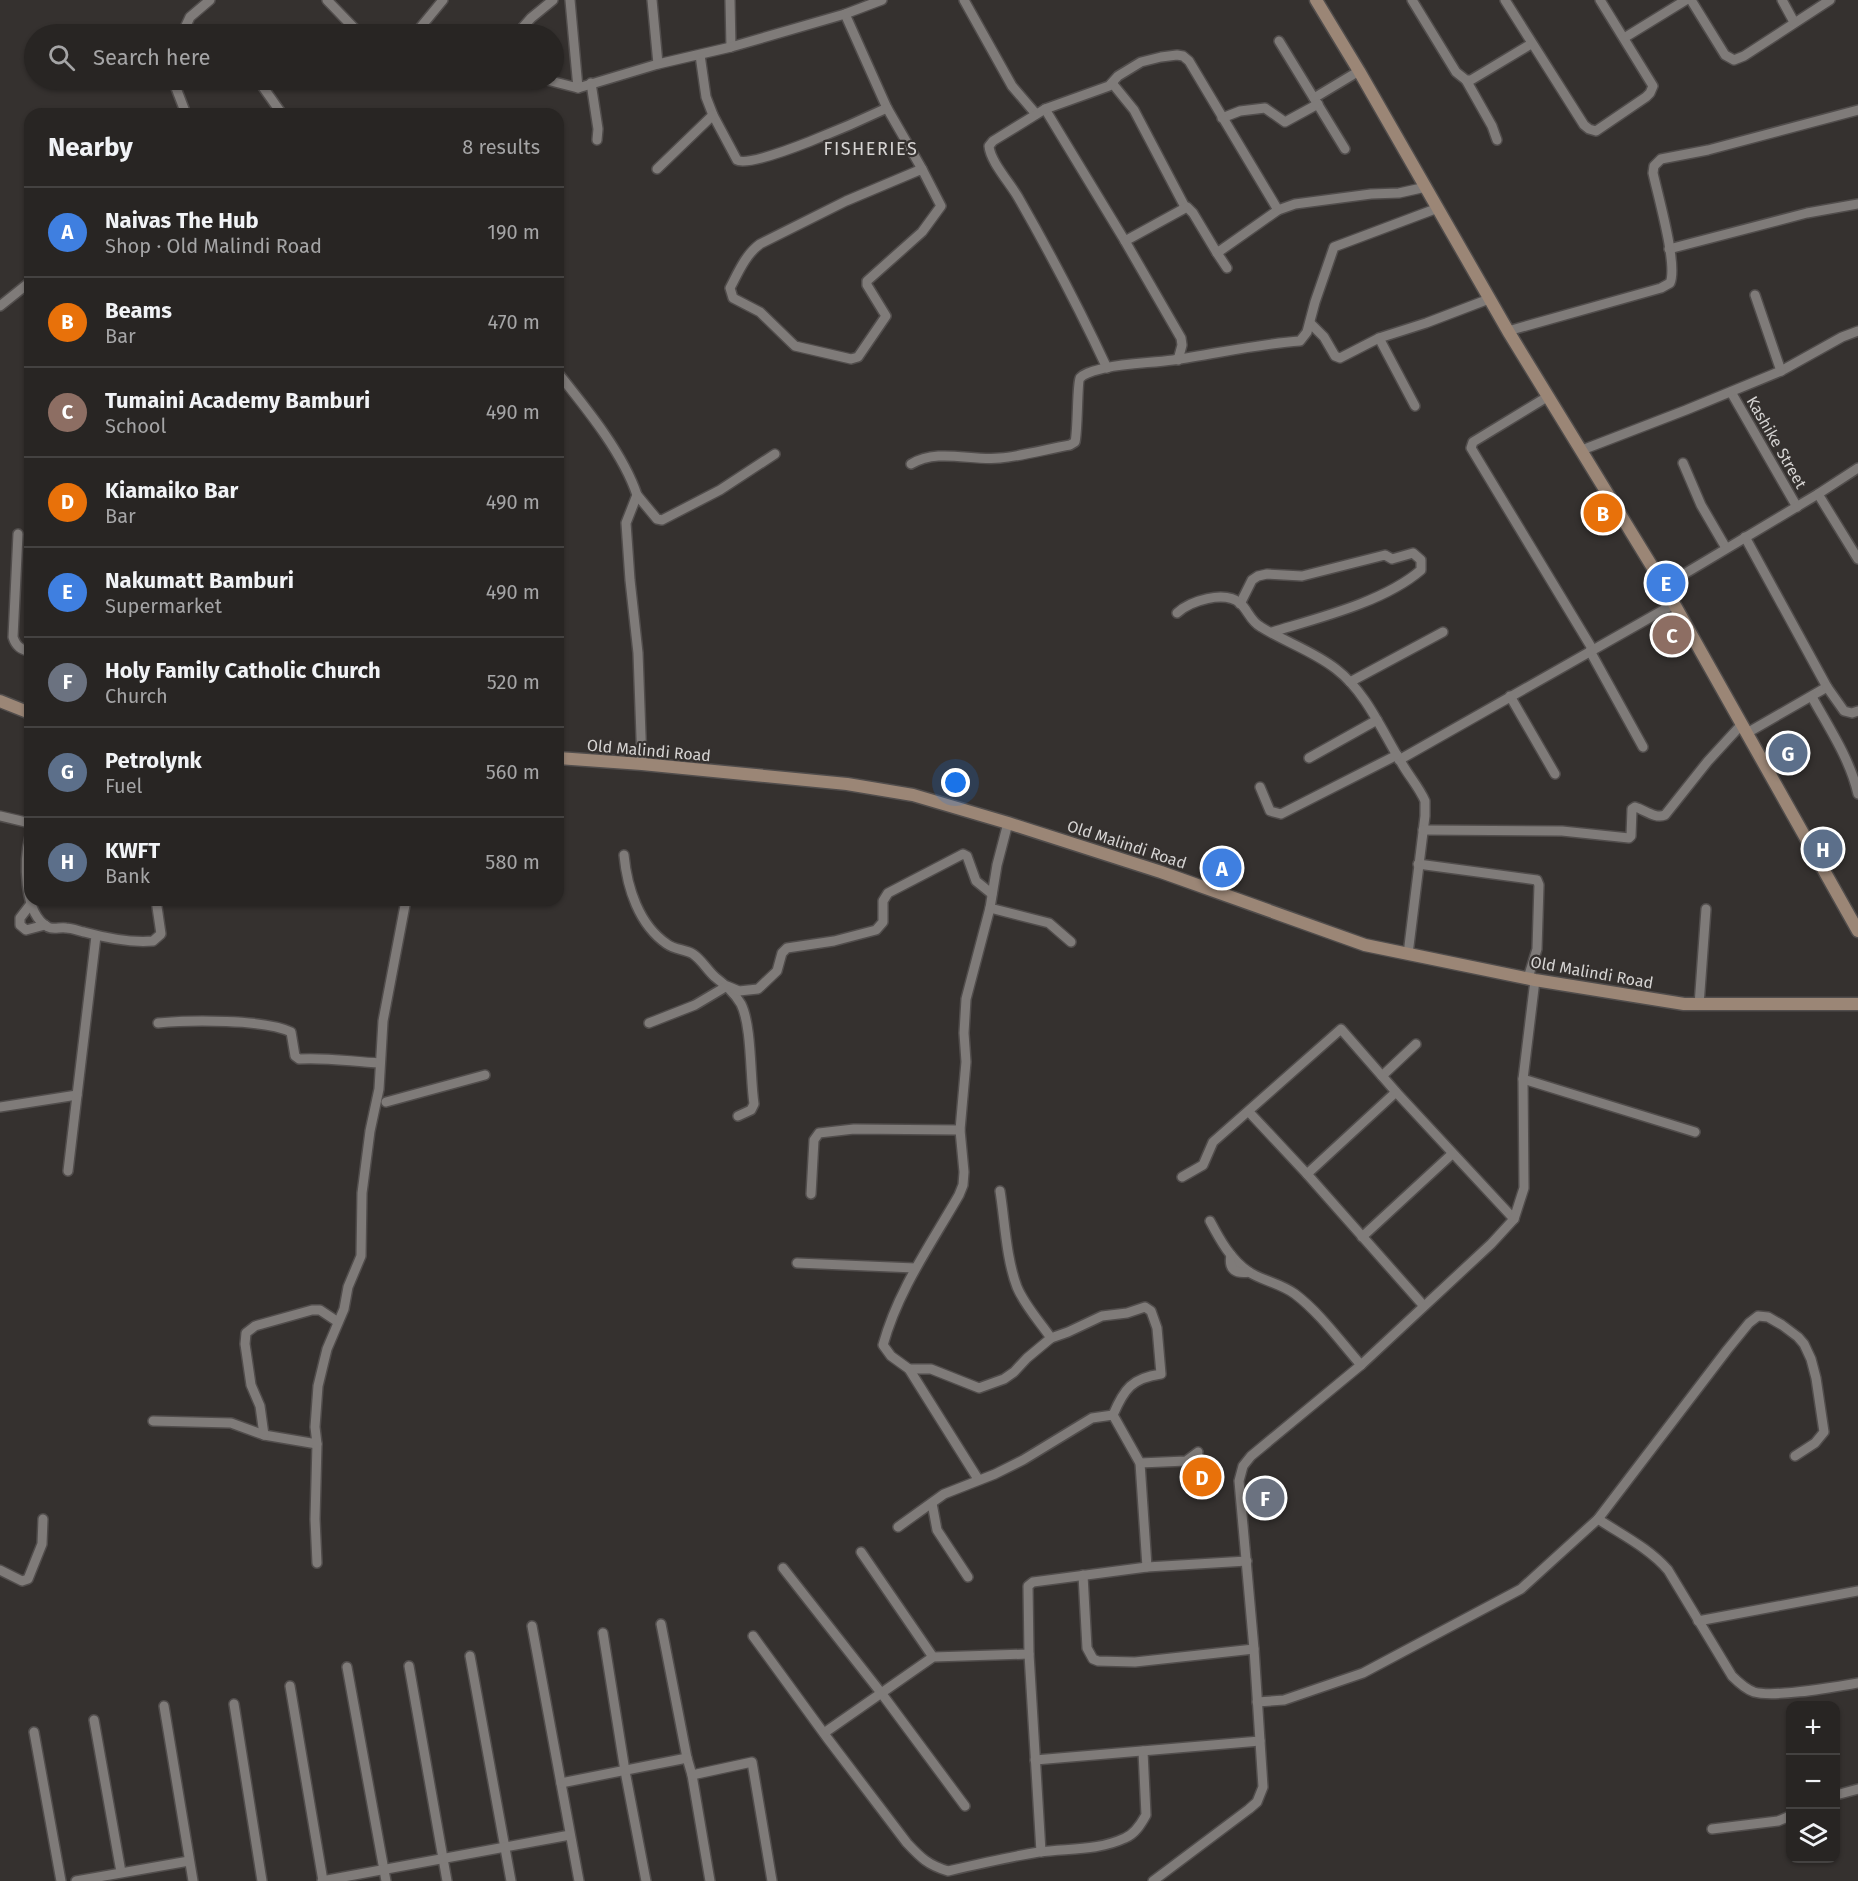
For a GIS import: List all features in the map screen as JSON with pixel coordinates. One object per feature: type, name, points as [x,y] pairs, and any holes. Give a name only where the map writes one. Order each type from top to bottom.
[{"type":"main road","points":[[1316,0],[1547,397],[1582,450],[1664,586],[1858,931]]},
{"type":"main road","points":[[0,701],[24,711]]},
{"type":"main road","name":"Old Malindi Road","points":[[564,759],[642,764],[848,784],[913,795],[1161,872],[1354,941],[1532,979],[1668,1003],[1699,1005],[1858,1004]]},
{"type":"street","points":[[188,24],[190,17],[210,0]]},
{"type":"street","points":[[327,0],[351,24]]},
{"type":"street","points":[[423,24],[443,0]]},
{"type":"street","points":[[526,24],[553,0]]},
{"type":"street","points":[[570,0],[578,88]]},
{"type":"street","points":[[652,0],[658,64]]},
{"type":"street","points":[[730,0],[731,47]]},
{"type":"street","points":[[564,84],[578,88],[658,64],[731,47],[845,14],[882,0]]},
{"type":"street","points":[[964,0],[1012,86],[1036,114]]},
{"type":"street","points":[[1412,0],[1456,72],[1467,80],[1497,140]]},
{"type":"street","points":[[1505,0],[1584,125],[1596,131],[1646,97],[1653,88],[1652,81],[1600,0]]},
{"type":"street","points":[[1624,38],[1686,0]]},
{"type":"street","points":[[1691,0],[1725,55],[1734,60],[1744,56],[1830,0]]},
{"type":"street","points":[[1782,0],[1794,22]]},
{"type":"street","points":[[845,14],[887,108],[922,169],[941,206],[922,232],[867,281],[867,285],[886,316],[858,357],[851,359],[795,346],[760,312],[733,298],[730,288],[742,266],[760,244],[846,201],[922,169]]},
{"type":"street","points":[[1279,41],[1345,149]]},
{"type":"street","points":[[1467,80],[1472,80],[1531,44]]},
{"type":"street","points":[[700,55],[706,97],[713,114],[736,160],[745,163],[765,158],[831,133],[887,108]]},
{"type":"street","points":[[1107,368],[1086,322],[1039,234],[990,151],[989,146],[993,141],[1045,109],[1104,88],[1141,62],[1161,57],[1183,56],[1189,61],[1278,210]]},
{"type":"street","points":[[1222,118],[1240,111],[1265,108],[1285,122],[1359,71]]},
{"type":"street","points":[[591,83],[598,129],[597,140]]},
{"type":"street","points":[[1112,83],[1134,110],[1185,207],[1193,213],[1227,268]]},
{"type":"street","points":[[177,90],[184,108]]},
{"type":"street","points":[[265,90],[278,108]]},
{"type":"street","points":[[1045,109],[1181,338],[1182,345],[1178,360]]},
{"type":"street","points":[[1508,331],[1670,283],[1673,272],[1670,249],[1653,173],[1653,166],[1656,162],[1858,110]]},
{"type":"street","points":[[657,169],[713,114]]},
{"type":"street","points":[[1217,253],[1278,210],[1295,204],[1371,194],[1399,193],[1426,187]]},
{"type":"street","points":[[1670,249],[1807,213],[1858,204]]},
{"type":"street","points":[[1125,241],[1185,207]]},
{"type":"street","points":[[911,464],[932,456],[999,458],[1070,445],[1075,442],[1076,436],[1078,380],[1084,375],[1107,368],[1178,360],[1300,341],[1305,337],[1334,247],[1438,208]]},
{"type":"street","points":[[0,306],[24,287]]},
{"type":"street","points":[[1755,295],[1780,370]]},
{"type":"street","points":[[1310,323],[1324,337],[1331,351],[1338,358],[1379,338],[1489,299]]},
{"type":"street","points":[[1582,450],[1731,392],[1858,331]]},
{"type":"street","points":[[1379,338],[1415,406]]},
{"type":"street","points":[[564,380],[613,449],[632,481],[637,495],[657,519],[662,520],[720,490],[775,454]]},
{"type":"street","name":"Kashike Street","points":[[1731,392],[1797,507]]},
{"type":"street","points":[[1547,397],[1473,442],[1471,448],[1592,651],[1643,747]]},
{"type":"street","points":[[1683,463],[1701,505],[1726,548]]},
{"type":"street","points":[[1664,586],[1818,495],[1858,468]]},
{"type":"street","points":[[637,495],[626,523],[638,653],[642,764]]},
{"type":"street","points":[[1818,495],[1858,559]]},
{"type":"street","points":[[18,534],[13,637],[15,644],[24,650]]},
{"type":"street","points":[[1745,537],[1827,687],[1844,711],[1858,711]]},
{"type":"street","points":[[1240,603],[1252,580],[1258,576],[1267,574],[1302,576],[1385,555],[1392,559],[1413,553],[1421,560],[1421,570],[1384,592],[1319,619],[1272,632]]},
{"type":"street","points":[[1177,613],[1186,605],[1204,598],[1232,599],[1240,603],[1251,620],[1337,669],[1350,682],[1377,720],[1425,801],[1408,954]]},
{"type":"street","points":[[1260,787],[1270,811],[1281,814],[1398,757],[1674,604]]},
{"type":"street","points":[[1350,682],[1443,632]]},
{"type":"street","points":[[1422,830],[1562,831],[1629,838],[1632,809],[1641,808],[1657,817],[1665,815],[1708,760],[1744,729],[1812,697],[1827,687]]},
{"type":"street","points":[[1510,696],[1555,774]]},
{"type":"street","points":[[1812,697],[1855,777],[1858,794]]},
{"type":"street","points":[[0,701],[0,712]]},
{"type":"street","points":[[1309,758],[1377,720]]},
{"type":"street","points":[[0,816],[24,822]]},
{"type":"street","points":[[978,1479],[909,1370],[891,1356],[883,1345],[894,1310],[915,1268],[963,1185],[960,1130],[966,1062],[964,1033],[966,999],[990,908],[1008,823]]},
{"type":"street","points":[[727,986],[739,991],[758,989],[777,971],[782,954],[787,948],[834,941],[876,930],[883,922],[883,901],[888,893],[963,854],[967,856],[976,881],[992,894]]},
{"type":"street","points":[[624,855],[629,883],[640,914],[648,926],[669,946],[694,955],[727,986],[740,1002],[746,1019],[753,1107],[738,1116]]},
{"type":"street","points":[[1153,1881],[1257,1802],[1263,1787],[1254,1649],[1239,1481],[1243,1466],[1261,1447],[1360,1365],[1491,1244],[1514,1219],[1524,1188],[1523,1079],[1537,949],[1539,885],[1535,878],[1418,864]]},
{"type":"street","points":[[29,906],[20,918],[20,925],[26,930],[45,925]]},
{"type":"street","points":[[31,906],[45,925],[50,928],[68,928],[96,936],[144,942],[153,941],[161,934],[157,906]]},
{"type":"street","points":[[317,1563],[315,1427],[318,1386],[327,1349],[344,1309],[348,1287],[361,1256],[362,1192],[370,1131],[379,1089],[383,1022],[405,906]]},
{"type":"street","points":[[990,908],[1049,923],[1071,942]]},
{"type":"street","points":[[1699,1005],[1706,909]]},
{"type":"street","points":[[68,1171],[96,936]]},
{"type":"street","points":[[649,1023],[695,1005],[727,986]]},
{"type":"street","points":[[1182,1177],[1203,1165],[1213,1142],[1350,1021]]},
{"type":"street","points":[[158,1023],[235,1023],[280,1028],[291,1032],[295,1056],[299,1059],[380,1063]]},
{"type":"street","points":[[1341,1029],[1452,1154],[1514,1219]]},
{"type":"street","points":[[1382,1076],[1416,1044]]},
{"type":"street","points":[[386,1102],[486,1075]]},
{"type":"street","points":[[1523,1079],[1695,1132]]},
{"type":"street","points":[[1307,1174],[1396,1092]]},
{"type":"street","points":[[0,1107],[77,1095]]},
{"type":"street","points":[[1249,1112],[1423,1305]]},
{"type":"street","points":[[812,1194],[813,1140],[819,1133],[854,1129],[960,1130]]},
{"type":"street","points":[[1362,1237],[1452,1154]]},
{"type":"street","points":[[1000,1191],[1017,1287],[1052,1338]]},
{"type":"street","points":[[1210,1221],[1232,1255],[1249,1272],[1270,1280],[1295,1294],[1315,1313],[1360,1365]]},
{"type":"street","points":[[797,1263],[915,1268]]},
{"type":"street","points":[[909,1370],[931,1369],[979,1388],[1004,1379],[1052,1338],[1102,1316],[1126,1313],[1145,1307],[1150,1308],[1157,1328],[1161,1374],[1145,1376],[1135,1381],[1120,1398],[1113,1415]]},
{"type":"street","points":[[264,1435],[260,1406],[250,1385],[246,1334],[255,1326],[312,1310],[320,1310],[338,1323]]},
{"type":"street","points":[[1257,1702],[1284,1700],[1363,1673],[1521,1589],[1598,1519],[1727,1350],[1749,1323],[1758,1316],[1768,1317],[1798,1336],[1808,1351],[1816,1378],[1824,1432],[1815,1443],[1795,1456]]},
{"type":"street","points":[[1113,1415],[1140,1463],[1147,1567]]},
{"type":"street","points":[[898,1527],[944,1494],[1023,1460],[1092,1418],[1113,1415]]},
{"type":"street","points":[[153,1421],[231,1423],[264,1435],[317,1444]]},
{"type":"street","points":[[1140,1463],[1186,1461],[1198,1452]]},
{"type":"street","points":[[932,1503],[937,1530],[968,1577]]},
{"type":"street","points":[[1598,1519],[1635,1542],[1662,1563],[1732,1676],[1751,1691],[1770,1694],[1858,1683]]},
{"type":"street","points":[[0,1570],[22,1581],[28,1579],[42,1544],[44,1520]]},
{"type":"street","points":[[861,1552],[933,1657]]},
{"type":"street","points":[[1041,1852],[1029,1654],[1028,1586],[1033,1582],[1147,1567],[1247,1561]]},
{"type":"street","points":[[783,1568],[882,1694],[965,1806]]},
{"type":"street","points":[[1083,1575],[1087,1648],[1093,1659],[1135,1662],[1254,1649]]},
{"type":"street","points":[[1698,1621],[1858,1590]]},
{"type":"street","points":[[662,1624],[710,1881]]},
{"type":"street","points":[[532,1626],[579,1881]]},
{"type":"street","points":[[603,1633],[646,1881]]},
{"type":"street","points":[[753,1636],[907,1843],[922,1859],[933,1866],[948,1870],[1041,1852],[1092,1849],[1125,1839],[1142,1824],[1146,1815],[1143,1751]]},
{"type":"street","points":[[824,1733],[933,1657],[1029,1654]]},
{"type":"street","points":[[470,1656],[511,1881]]},
{"type":"street","points":[[409,1666],[447,1881]]},
{"type":"street","points":[[347,1667],[386,1881]]},
{"type":"street","points":[[290,1686],[322,1881],[570,1835]]},
{"type":"street","points":[[234,1704],[262,1881]]},
{"type":"street","points":[[164,1706],[193,1881]]},
{"type":"street","points":[[94,1720],[121,1872]]},
{"type":"street","points":[[34,1732],[61,1881]]},
{"type":"street","points":[[1035,1760],[1260,1741]]},
{"type":"street","points":[[561,1783],[687,1758]]},
{"type":"street","points":[[692,1775],[752,1762],[772,1881]]},
{"type":"street","points":[[1840,1794],[1858,1789]]},
{"type":"street","points":[[1712,1829],[1778,1821],[1786,1818]]},
{"type":"street","points":[[76,1881],[189,1861]]},
{"type":"place","name":"Beams","points":[[1603,513]]},
{"type":"place","name":"Nakumatt Bamburi","points":[[1666,583]]},
{"type":"place","name":"Tumaini Academy Bamburi","points":[[1672,635]]},
{"type":"place","name":"Petrolynk","points":[[1788,753]]},
{"type":"place","name":"KWFT","points":[[1823,849]]},
{"type":"place","name":"Naivas The Hub","points":[[1222,868]]},
{"type":"place","name":"Kiamaiko Bar","points":[[1202,1477]]},
{"type":"place","name":"Holy Family Catholic Church","points":[[1265,1498]]},
{"type":"district","name":"FISHERIES","points":[[871,149]]}]
